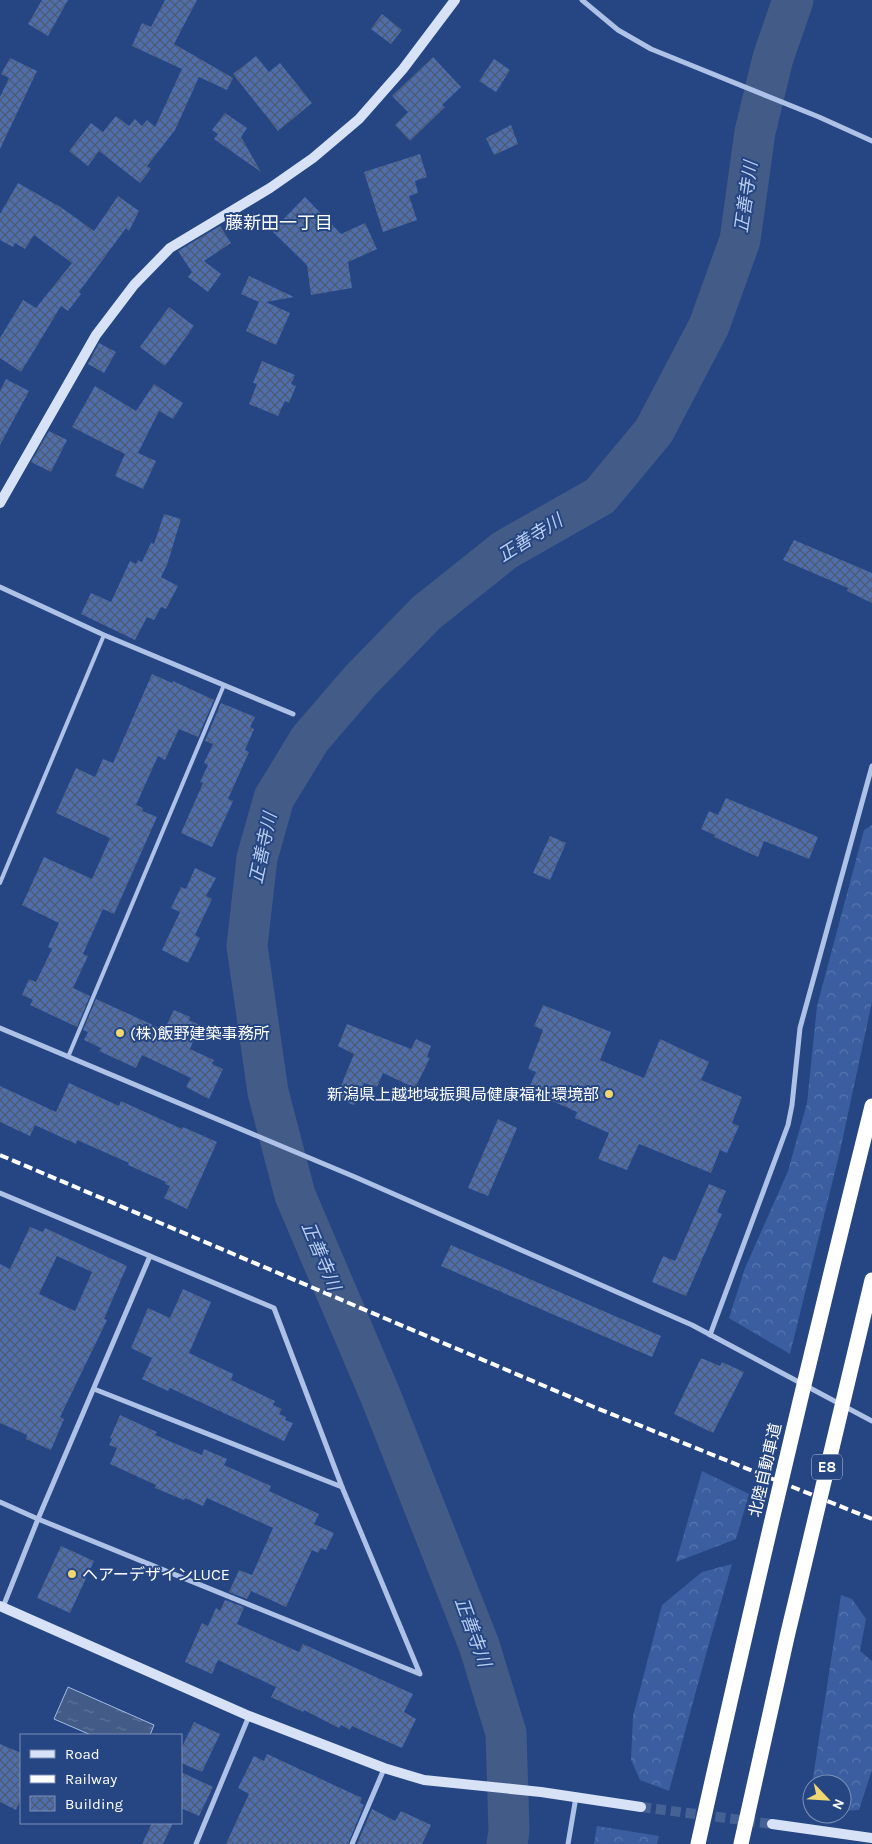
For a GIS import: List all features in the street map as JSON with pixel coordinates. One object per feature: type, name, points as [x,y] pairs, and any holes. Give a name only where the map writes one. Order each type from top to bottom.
[{"type":"highway","name":"北陸自動車道","points":[[698,1844],[748,1620],[872,1106]]},
{"type":"highway","name":"E8","points":[[741,1844],[787,1637],[872,1280]]},
{"type":"street","points":[[0,503],[96,335],[134,285],[170,248],[270,188],[313,158],[359,119],[403,69],[455,0]]},
{"type":"street","points":[[582,0],[618,30],[651,49],[818,116],[872,141]]},
{"type":"street","points":[[0,587],[104,635],[293,714]]},
{"type":"street","points":[[710,1335],[788,1125],[792,1105],[800,1028],[872,766]]},
{"type":"street","points":[[0,1028],[356,1177],[692,1325],[872,1421]]},
{"type":"street","points":[[0,1193],[274,1308],[342,1487],[420,1674],[0,1502]]},
{"type":"street","points":[[150,1256],[2,1606],[248,1716],[384,1768],[424,1780],[541,1792],[641,1807]]},
{"type":"street","points":[[94,1389],[342,1487]]},
{"type":"street","points":[[196,1844],[248,1716]]},
{"type":"street","points":[[352,1844],[384,1768]]},
{"type":"street","points":[[568,1844],[576,1798]]},
{"type":"street","points":[[772,1824],[855,1840],[872,1838]]},
{"type":"lane","points":[[0,883],[104,635]]},
{"type":"lane","points":[[68,1056],[224,685]]},
{"type":"green space","points":[[872,825],[872,1002],[840,1151],[790,1354],[729,1318],[745,1268],[788,1171],[807,1103],[817,1006],[864,830]]},
{"type":"green space","points":[[702,1471],[749,1494],[736,1539],[676,1562]]},
{"type":"green space","points":[[732,1564],[669,1791],[640,1780],[631,1760],[633,1716],[662,1605],[702,1572]]},
{"type":"green space","points":[[841,1595],[852,1599],[866,1619],[860,1651],[872,1661],[872,1770],[859,1810],[852,1810],[852,1774],[814,1774]]},
{"type":"green space","points":[[597,1826],[659,1836],[657,1844],[594,1844]]},
{"type":"water","points":[[68,1687],[154,1725],[150,1734],[89,1734],[54,1719]]},
{"type":"building","points":[[42,0],[68,0],[48,36],[28,24]]},
{"type":"building","points":[[165,0],[197,0],[174,44],[233,78],[227,90],[199,77],[175,130],[147,166],[151,169],[140,183],[99,151],[88,166],[69,151],[91,123],[103,132],[116,116],[129,126],[135,119],[142,126],[147,120],[155,127],[182,69],[132,46],[142,23],[151,27]]},
{"type":"building","points":[[382,14],[402,30],[391,44],[371,29]]},
{"type":"building","points":[[256,56],[269,72],[280,63],[312,103],[278,131],[233,74]]},
{"type":"building","points":[[433,57],[461,87],[442,105],[445,107],[410,141],[395,125],[408,112],[392,96]]},
{"type":"building","points":[[10,58],[37,71],[0,149],[0,97],[9,78],[1,74]]},
{"type":"building","points":[[494,59],[510,70],[496,92],[479,81]]},
{"type":"building","points":[[225,113],[247,128],[241,137],[261,172],[214,139],[218,134],[212,130]]},
{"type":"building","points":[[511,125],[518,144],[494,155],[486,138]]},
{"type":"building","points":[[420,154],[427,177],[415,181],[418,193],[409,196],[417,220],[383,232],[364,172]]},
{"type":"building","points":[[18,183],[62,208],[94,231],[118,196],[139,211],[129,231],[126,228],[79,292],[81,294],[68,311],[61,306],[21,372],[0,358],[0,338],[23,300],[36,308],[72,263],[34,235],[25,249],[15,243],[13,247],[0,240],[0,214]]},
{"type":"building","points":[[305,197],[341,234],[365,223],[377,249],[348,262],[352,288],[311,295],[307,265],[272,231]]},
{"type":"building","points":[[220,226],[231,243],[204,261],[221,274],[208,292],[188,277],[192,272],[178,251]]},
{"type":"building","points":[[249,276],[294,297],[266,302],[290,313],[276,345],[246,331],[259,302],[241,294]]},
{"type":"building","points":[[169,307],[194,326],[165,366],[140,347]]},
{"type":"building","points":[[99,343],[116,352],[104,373],[88,364]]},
{"type":"building","points":[[262,361],[295,375],[291,384],[296,386],[289,403],[285,401],[278,416],[249,404],[257,384],[253,383]]},
{"type":"building","points":[[6,379],[29,391],[0,445],[0,391]]},
{"type":"building","points":[[154,384],[183,403],[173,419],[159,411],[138,453],[156,461],[143,489],[115,476],[125,454],[72,427],[95,386],[136,411]]},
{"type":"building","points":[[49,431],[67,440],[51,472],[31,462]]},
{"type":"building","points":[[164,514],[181,519],[167,565],[161,577],[178,586],[166,609],[161,607],[154,620],[147,617],[135,640],[81,614],[91,593],[111,602],[130,561],[136,564],[138,560],[142,562],[151,543],[154,544]]},
{"type":"building","points":[[794,540],[872,573],[872,603],[847,591],[848,588],[783,560]]},
{"type":"building","points":[[152,674],[172,683],[173,681],[214,700],[198,737],[179,729],[165,760],[158,756],[136,805],[143,808],[142,811],[157,817],[114,914],[103,909],[83,954],[88,956],[73,988],[90,996],[77,1027],[30,1005],[33,1000],[22,995],[29,979],[36,982],[52,949],[48,947],[59,923],[22,905],[44,857],[92,879],[110,838],[56,813],[76,768],[95,777],[103,759],[113,763]]},
{"type":"building","points":[[221,703],[255,717],[250,727],[254,729],[245,750],[249,752],[228,799],[233,801],[212,847],[181,833],[203,783],[200,782],[208,765],[204,763],[213,744],[205,741]]},
{"type":"building","points":[[726,798],[818,837],[809,859],[764,841],[758,857],[701,829],[709,811],[718,815]]},
{"type":"building","points":[[550,836],[566,843],[550,880],[533,873]]},
{"type":"building","points":[[195,868],[216,878],[206,896],[212,899],[195,935],[200,938],[188,963],[162,950],[180,912],[171,908],[181,887],[186,889]]},
{"type":"building","points":[[96,999],[164,1030],[174,1010],[190,1017],[189,1020],[200,1025],[190,1049],[214,1060],[212,1064],[223,1069],[209,1099],[186,1087],[191,1078],[142,1055],[136,1068],[99,1051],[101,1048],[84,1040],[88,1032],[83,1030]]},
{"type":"building","name":"新潟県上越地域振興局健康福祉環境部","points":[[543,1005],[611,1032],[600,1060],[644,1078],[660,1039],[709,1062],[701,1080],[742,1097],[732,1123],[739,1126],[727,1153],[720,1150],[711,1173],[639,1144],[627,1170],[598,1159],[609,1133],[575,1118],[577,1112],[528,1090],[536,1072],[528,1069],[543,1030],[534,1026]]},
{"type":"building","points":[[347,1024],[411,1049],[416,1039],[431,1046],[427,1057],[430,1058],[415,1088],[383,1073],[377,1087],[364,1083],[354,1105],[336,1098],[354,1054],[338,1046]]},
{"type":"building","points":[[69,1083],[119,1106],[121,1101],[182,1129],[183,1127],[217,1142],[187,1209],[164,1198],[170,1186],[165,1184],[166,1182],[128,1165],[129,1163],[77,1140],[76,1144],[35,1125],[30,1136],[0,1122],[0,1086],[56,1112]]},
{"type":"building","points":[[498,1119],[517,1128],[488,1196],[468,1188]]},
{"type":"building","points":[[709,1184],[726,1191],[717,1212],[722,1214],[686,1296],[652,1282],[663,1256],[675,1261]]},
{"type":"building","points":[[30,1227],[43,1232],[45,1228],[127,1266],[104,1319],[107,1320],[60,1417],[64,1419],[51,1450],[26,1439],[27,1435],[0,1423],[0,1264],[10,1269]],"holes":[[[57,1256],[92,1272],[75,1311],[39,1294]]]},
{"type":"building","points":[[451,1245],[661,1336],[652,1357],[441,1266]]},
{"type":"building","points":[[183,1289],[211,1302],[189,1353],[233,1374],[231,1380],[275,1401],[273,1405],[282,1409],[279,1414],[286,1417],[285,1420],[293,1423],[284,1441],[170,1388],[168,1391],[142,1379],[152,1358],[131,1348],[148,1308],[170,1318]]},
{"type":"building","points":[[701,1358],[720,1366],[722,1362],[744,1372],[713,1433],[674,1414]]},
{"type":"building","points":[[120,1415],[157,1432],[155,1435],[202,1455],[204,1449],[227,1459],[224,1465],[271,1486],[269,1491],[319,1514],[314,1524],[334,1533],[326,1550],[321,1548],[318,1553],[312,1550],[286,1607],[251,1591],[247,1599],[229,1592],[239,1570],[252,1575],[273,1528],[207,1498],[203,1506],[185,1498],[184,1500],[155,1488],[156,1485],[110,1464],[117,1448],[109,1445],[112,1439],[110,1438]]},
{"type":"building","name":"ヘアーデザインLUCE","points":[[61,1546],[94,1561],[70,1613],[37,1598]]},
{"type":"building","points":[[225,1600],[244,1607],[237,1624],[299,1652],[303,1644],[413,1694],[404,1712],[416,1719],[402,1748],[352,1726],[350,1730],[341,1725],[339,1728],[304,1710],[303,1712],[271,1697],[276,1687],[218,1660],[212,1674],[185,1662],[202,1623],[208,1626],[216,1608],[220,1611]]},
{"type":"building","points":[[194,1722],[220,1734],[202,1772],[182,1763],[182,1747]]},
{"type":"building","points":[[0,1744],[20,1753],[20,1800],[16,1810],[0,1802]]},
{"type":"building","points":[[267,1754],[362,1798],[360,1803],[364,1805],[348,1844],[226,1844],[249,1794],[238,1788],[254,1756],[264,1761]]},
{"type":"building","points":[[182,1772],[213,1787],[199,1816],[182,1808]]},
{"type":"building","points":[[372,1809],[395,1821],[401,1811],[431,1825],[422,1844],[357,1844]]},
{"type":"building","points":[[152,1824],[173,1824],[163,1844],[142,1844]]},
{"type":"waterway","name":"正善寺川","points":[[507,1844],[509,1831],[506,1733],[479,1645],[381,1397],[295,1195],[268,1092],[247,946],[257,858],[274,798],[310,739],[359,682],[426,613],[505,550],[600,496],[654,431],[709,326],[740,240],[755,132],[773,58],[793,0]]},
{"type":"tunnel","points":[[641,1807],[772,1824]]},
{"type":"railway","points":[[0,1155],[594,1407],[872,1519]]},
{"type":"place","name":"(株)飯野建築事務所","points":[[120,1033]]},
{"type":"place","name":"新潟県上越地域振興局健康福祉環境部","points":[[609,1094]]},
{"type":"place","name":"ヘアーデザインLUCE","points":[[72,1574]]},
{"type":"district","name":"藤新田一丁目","points":[[279,223]]}]
